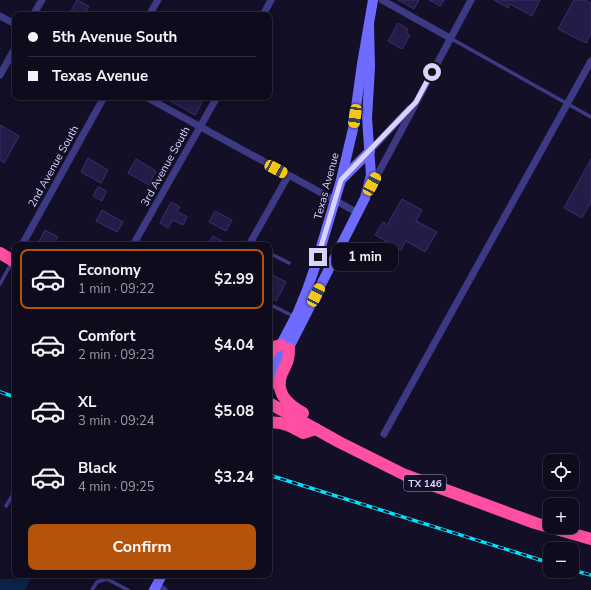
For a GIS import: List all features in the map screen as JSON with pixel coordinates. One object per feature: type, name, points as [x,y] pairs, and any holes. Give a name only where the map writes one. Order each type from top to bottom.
[{"type":"highway","points":[[0,253],[12,259]]},
{"type":"highway","points":[[272,349],[273,347],[285,347],[289,360],[282,374],[280,385],[282,395],[286,402],[354,441],[375,460]]},
{"type":"highway","name":"TX 146","points":[[272,405],[375,460],[425,483],[528,520],[591,539]]},
{"type":"highway","points":[[272,423],[286,424],[303,433],[316,428]]},
{"type":"main road","name":"Texas Avenue","points":[[272,364],[285,347],[295,317],[315,268],[341,180],[353,128],[373,0]]},
{"type":"main road","points":[[272,380],[285,347],[365,198],[371,175],[367,118],[370,67],[369,25]]},
{"type":"main road","points":[[341,180],[370,151]]},
{"type":"main road","points":[[158,589],[161,578]]},
{"type":"street","points":[[35,12],[42,0]]},
{"type":"street","points":[[151,12],[158,0]]},
{"type":"street","points":[[265,12],[271,0]]},
{"type":"street","points":[[382,0],[450,38]]},
{"type":"street","points":[[365,198],[471,0]]},
{"type":"street","points":[[0,16],[12,22]]},
{"type":"street","points":[[0,75],[12,53]]},
{"type":"street","points":[[384,434],[591,61]]},
{"type":"street","name":"2nd Avenue South","points":[[24,242],[102,100]]},
{"type":"street","points":[[151,100],[358,213]]},
{"type":"street","name":"3rd Avenue South","points":[[135,242],[215,100]]},
{"type":"street","points":[[370,151],[416,102]]},
{"type":"street","points":[[252,242],[288,176]]},
{"type":"lane","points":[[450,38],[591,117]]},
{"type":"lane","points":[[272,254],[289,263]]},
{"type":"lane","points":[[0,284],[12,263]]},
{"type":"lane","points":[[272,306],[295,317]]},
{"type":"lane","points":[[6,506],[12,496]]},
{"type":"lane","points":[[92,590],[97,582],[107,579],[128,590]]},
{"type":"water","points":[[31,578],[25,590],[0,590],[0,579]]},
{"type":"building","points":[[77,0],[89,6],[86,12],[71,12]]},
{"type":"building","points":[[398,0],[419,0],[414,9]]},
{"type":"building","points":[[429,0],[444,0],[440,6]]},
{"type":"building","points":[[494,0],[540,0],[532,16],[510,4],[508,8]]},
{"type":"building","points":[[574,0],[585,0],[591,3],[591,33],[586,43],[558,29]]},
{"type":"building","points":[[398,23],[408,29],[406,33],[410,35],[402,49],[388,41]]},
{"type":"building","points":[[168,100],[203,100],[195,115]]},
{"type":"building","points":[[0,125],[19,136],[4,163],[0,160]]},
{"type":"building","points":[[88,158],[108,170],[101,183],[81,172]]},
{"type":"building","points":[[136,159],[156,171],[149,185],[128,173]]},
{"type":"building","points":[[591,159],[591,202],[582,218],[564,208]]},
{"type":"building","points":[[98,187],[107,191],[102,201],[93,196]]},
{"type":"building","points":[[402,199],[422,210],[416,221],[437,232],[425,252],[406,241],[401,250],[375,235],[383,222],[387,225]]},
{"type":"building","points":[[171,202],[180,207],[177,211],[187,217],[183,225],[173,220],[168,228],[160,223]]},
{"type":"building","points":[[102,210],[123,222],[117,232],[96,221]]},
{"type":"building","points":[[215,211],[232,220],[226,231],[209,222]]},
{"type":"building","points":[[45,230],[58,237],[55,242],[39,242]]},
{"type":"building","points":[[213,236],[224,242],[210,242]]},
{"type":"building","points":[[272,275],[286,282],[276,301],[272,299]]},
{"type":"railway","points":[[0,392],[12,396]]},
{"type":"railway","points":[[272,476],[543,561]]},
{"type":"railway","points":[[579,572],[591,575]]},
{"type":"route","points":[[318,257],[341,180],[416,102],[432,72]]}]
